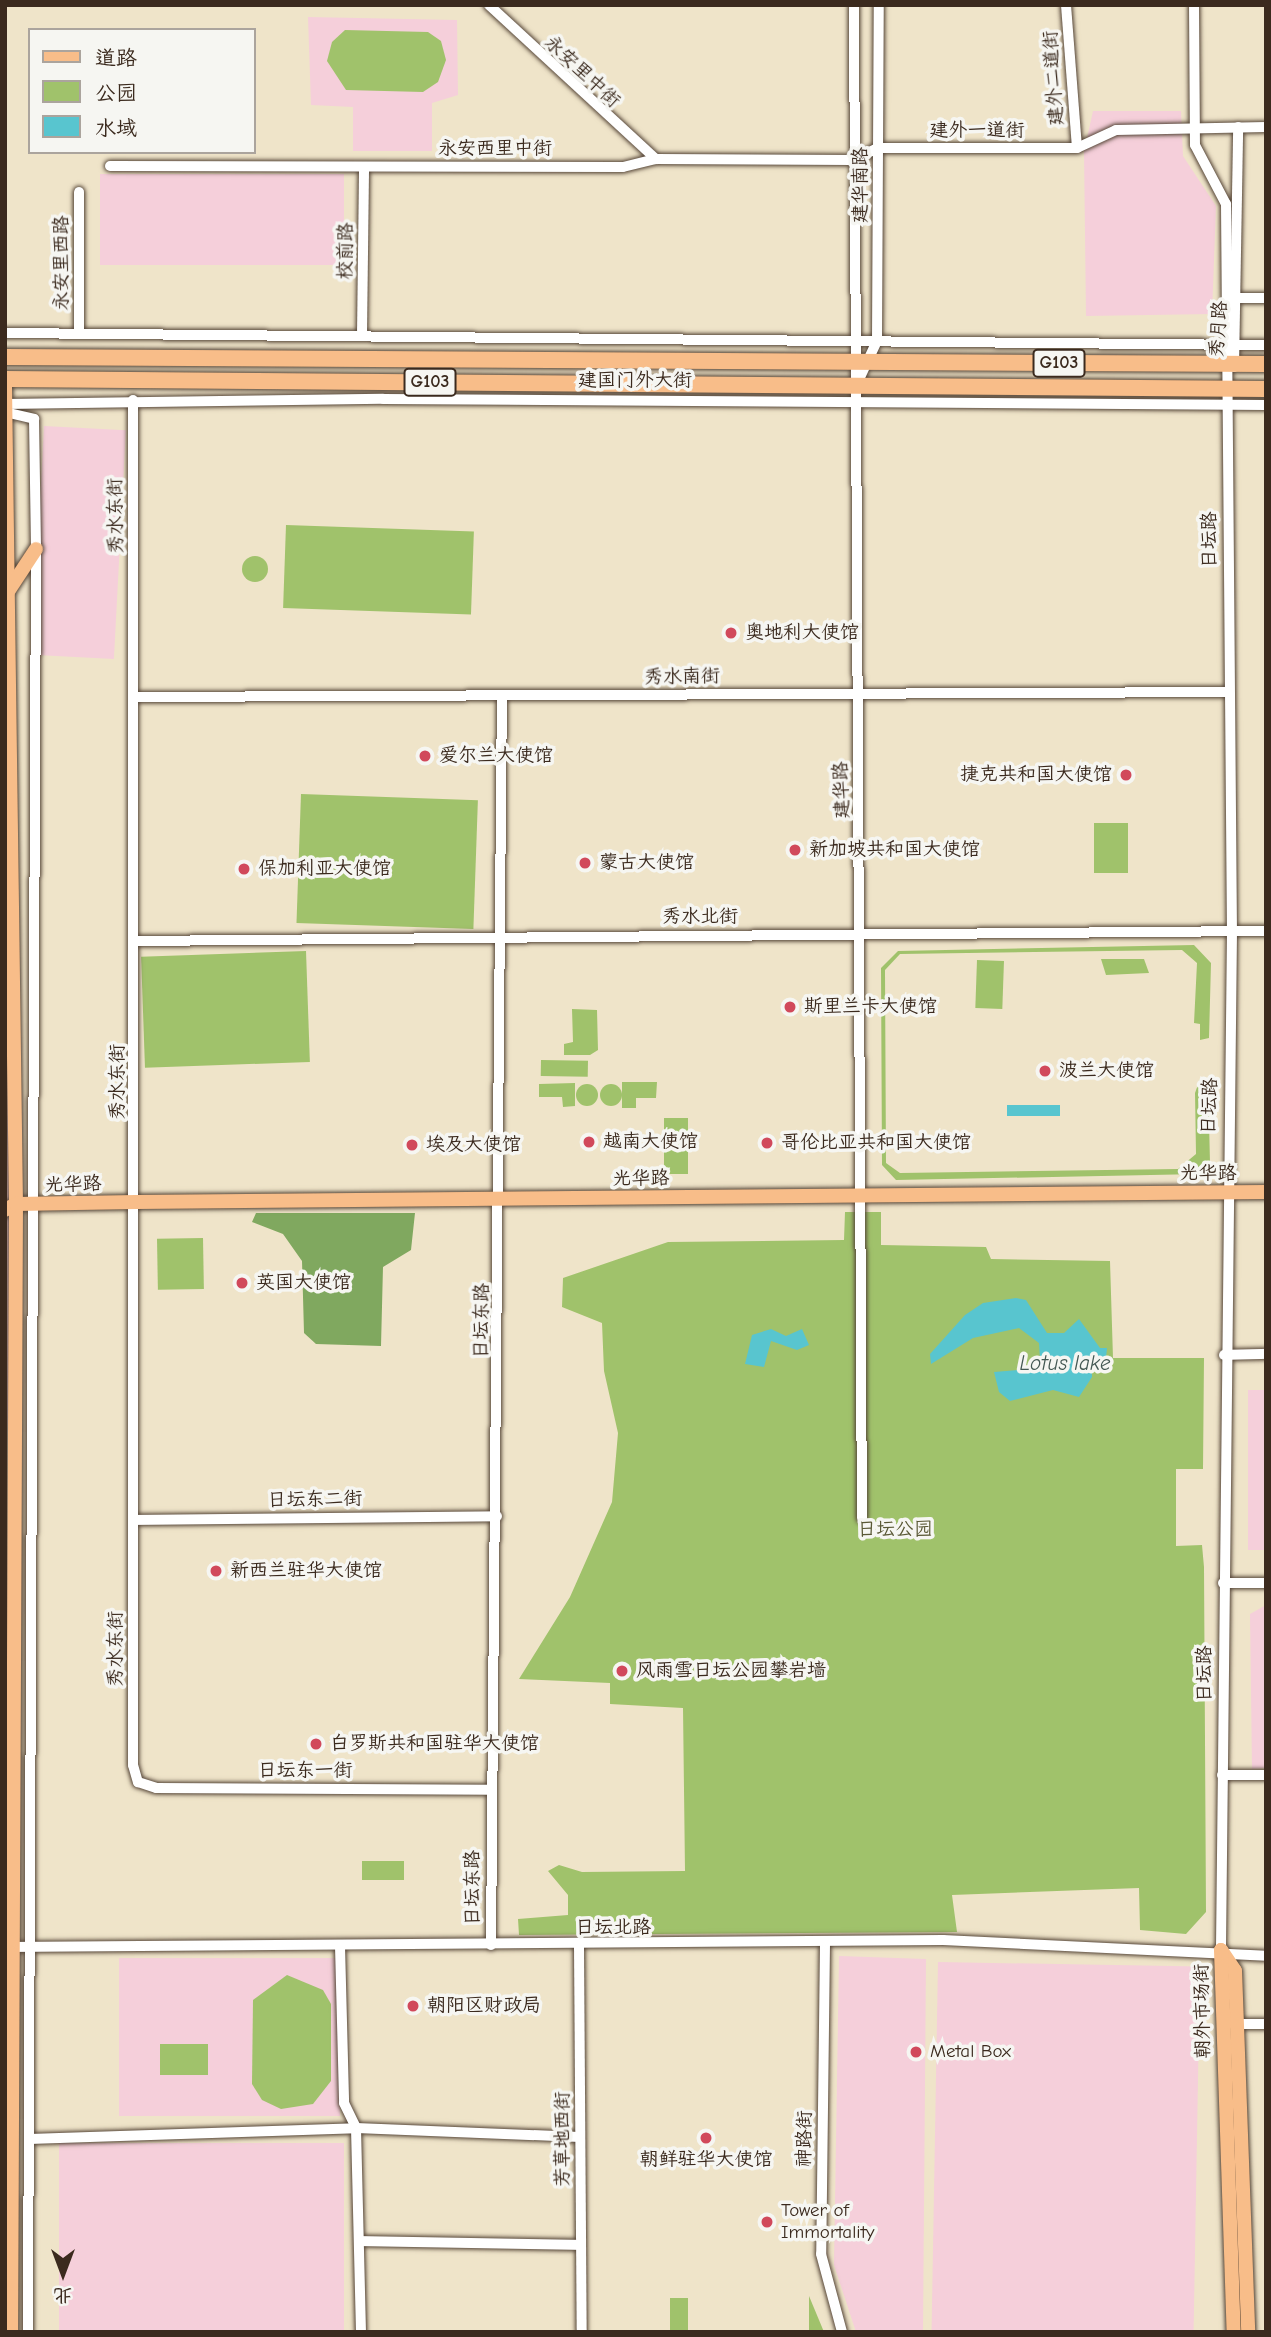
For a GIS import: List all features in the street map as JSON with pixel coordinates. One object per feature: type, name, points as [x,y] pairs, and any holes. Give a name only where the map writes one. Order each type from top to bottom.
[{"type":"highway","name":"建国门外大街","points":[[5,357],[1266,364]]},
{"type":"highway","name":"建国门外大街","points":[[5,379],[441,383],[856,394],[1227,397],[1266,389]]},
{"type":"main road","points":[[5,386],[9,591],[9,1205],[17,1948],[11,2332]]},
{"type":"main road","points":[[9,591],[36,549]]},
{"type":"main road","name":"光华路","points":[[9,1205],[501,1201],[860,1194],[1266,1192]]},
{"type":"main road","name":"朝外市场街","points":[[1221,1950],[1235,1971],[1234,2024],[1248,2332]]},
{"type":"main road","name":"朝外市场街","points":[[1221,1950],[1234,2332]]},
{"type":"street","name":"永安里中街","points":[[489,5],[656,159]]},
{"type":"street","name":"建华南路","points":[[854,5],[854,341],[860,363]]},
{"type":"street","name":"建华南路","points":[[860,363],[877,341],[879,5]]},
{"type":"street","name":"建外二道街","points":[[1066,5],[1077,149]]},
{"type":"street","points":[[1194,5],[1194,132]]},
{"type":"street","name":"秀月路","points":[[1227,397],[1230,363],[1238,345],[1238,127]]},
{"type":"street","points":[[1077,149],[1116,130],[1194,132],[1266,127]]},
{"type":"street","name":"秀月路","points":[[1194,132],[1201,163],[1226,204],[1225,344],[1230,363]]},
{"type":"street","name":"永安西里中街","points":[[110,166],[623,167],[656,159],[853,160],[878,148]]},
{"type":"street","name":"建外一道街","points":[[878,148],[1077,149]]},
{"type":"street","name":"校前路","points":[[362,335],[364,167]]},
{"type":"street","name":"永安里西路","points":[[79,192],[79,333]]},
{"type":"street","points":[[1239,298],[1266,298]]},
{"type":"street","points":[[5,333],[1266,345]]},
{"type":"street","points":[[856,394],[860,363]]},
{"type":"street","points":[[383,399],[441,383]]},
{"type":"street","name":"建国门外大街","points":[[7,407],[133,400],[856,394]]},
{"type":"street","name":"建华路","points":[[856,394],[856,693],[863,934],[860,1194],[862,1518]]},
{"type":"street","name":"建国门外大街","points":[[1227,397],[1266,405]]},
{"type":"street","name":"日坛路","points":[[1221,1950],[1225,1193],[1232,932],[1227,397]]},
{"type":"street","name":"秀水东街","points":[[133,400],[136,660],[133,1765]]},
{"type":"street","points":[[7,407],[34,419],[36,549],[32,1206],[17,1948],[29,2139],[28,2332]]},
{"type":"street","name":"秀水南街","points":[[136,697],[1229,692]]},
{"type":"street","name":"日坛东路","points":[[491,1945],[501,1201],[497,936],[502,696]]},
{"type":"street","name":"秀水北街","points":[[135,941],[1266,931]]},
{"type":"street","points":[[1224,1354],[1266,1354]]},
{"type":"street","name":"日坛东二街","points":[[134,1520],[497,1516]]},
{"type":"street","points":[[1223,1583],[1266,1583]]},
{"type":"street","name":"日坛东一街","points":[[133,1765],[138,1782],[156,1788],[491,1790]]},
{"type":"street","points":[[1222,1775],[1266,1774]]},
{"type":"street","name":"日坛北路","points":[[17,1948],[825,1944],[943,1940],[1221,1950],[1266,1956]]},
{"type":"street","name":"神路街","points":[[825,1944],[821,2254],[842,2332]]},
{"type":"street","points":[[340,1946],[344,2103],[356,2128],[361,2241],[360,2332]]},
{"type":"street","name":"芳草地西街","points":[[579,1946],[582,2332]]},
{"type":"street","points":[[1234,2024],[1266,2024]]},
{"type":"street","points":[[29,2139],[356,2128],[580,2137]]},
{"type":"street","points":[[361,2241],[581,2245]]},
{"type":"shaded area","points":[[308,17],[457,20],[458,95],[432,103],[432,151],[353,151],[353,107],[311,105]]},
{"type":"shaded area","points":[[1093,111],[1181,111],[1183,156],[1216,206],[1212,314],[1086,316],[1084,152]]},
{"type":"shaded area","points":[[100,174],[344,174],[344,265],[100,265]]},
{"type":"shaded area","points":[[44,426],[126,430],[114,659],[32,655]]},
{"type":"shaded area","points":[[5,624],[16,1204],[5,1490]]},
{"type":"shaded area","points":[[1248,1390],[1266,1390],[1266,1550],[1248,1550]]},
{"type":"shaded area","points":[[1266,1605],[1266,1768],[1252,1769],[1250,1614]]},
{"type":"shaded area","points":[[839,1956],[926,1959],[923,2332],[856,2332],[834,2265]]},
{"type":"shaded area","points":[[119,1958],[340,1958],[340,2116],[119,2116]]},
{"type":"shaded area","points":[[938,1962],[1200,1967],[1194,2332],[932,2332]]},
{"type":"shaded area","points":[[59,2143],[344,2143],[344,2332],[59,2332]]},
{"type":"green space","points":[[345,30],[428,32],[441,41],[446,60],[438,82],[423,92],[346,90],[327,61],[332,42]]},
{"type":"green space","points":[[286,525],[474,532],[471,615],[283,608]]},
{"type":"green space","points":[[255,556],[264,560],[268,569],[264,578],[255,582],[246,578],[242,569],[246,560]]},
{"type":"green space","points":[[301,794],[478,800],[473,929],[296,923]]},
{"type":"green space","points":[[1094,823],[1128,823],[1128,873],[1094,873]]},
{"type":"green space","points":[[1194,945],[1211,963],[1209,1038],[1200,1040],[1200,1024],[1194,1023],[1197,963],[1182,950],[900,954],[885,970],[886,1163],[900,1173],[1178,1169],[1196,1154],[1195,1093],[1200,1079],[1208,1079],[1210,1163],[1200,1174],[896,1180],[882,1165],[881,968],[898,951]]},
{"type":"green space","points":[[306,951],[310,1062],[145,1068],[141,957]]},
{"type":"green space","points":[[1101,959],[1144,959],[1149,973],[1106,975]]},
{"type":"green space","points":[[977,960],[1004,961],[1002,1009],[975,1008]]},
{"type":"green space","points":[[572,1009],[597,1010],[598,1050],[590,1055],[564,1055],[564,1044],[573,1042]]},
{"type":"green space","points":[[541,1060],[588,1061],[588,1077],[541,1076]]},
{"type":"green space","points":[[622,1082],[657,1082],[656,1098],[636,1098],[636,1108],[622,1108]]},
{"type":"green space","points":[[575,1083],[575,1106],[563,1107],[562,1097],[539,1097],[539,1084]]},
{"type":"green space","points":[[587,1084],[595,1087],[598,1095],[595,1103],[587,1106],[579,1103],[576,1095],[579,1087]]},
{"type":"green space","points":[[611,1084],[619,1087],[622,1095],[619,1103],[611,1106],[603,1103],[600,1095],[603,1087]]},
{"type":"green space","points":[[664,1118],[688,1118],[688,1174],[664,1174]]},
{"type":"green space","name":"日坛公园","points":[[845,1212],[881,1212],[881,1245],[986,1247],[991,1259],[1110,1261],[1113,1358],[1204,1358],[1203,1469],[1176,1469],[1176,1546],[1202,1545],[1204,1567],[1206,1912],[1186,1934],[1140,1930],[1139,1888],[952,1895],[957,1932],[519,1935],[518,1919],[568,1915],[568,1895],[548,1871],[559,1865],[582,1872],[685,1871],[683,1708],[610,1704],[610,1683],[519,1679],[570,1597],[612,1502],[618,1433],[604,1371],[602,1323],[562,1307],[563,1278],[668,1242],[844,1240]]},
{"type":"green space","points":[[256,1213],[415,1213],[411,1250],[383,1267],[381,1346],[316,1344],[304,1333],[302,1261],[283,1234],[252,1222]]},
{"type":"green space","points":[[203,1238],[204,1289],[158,1290],[157,1239]]},
{"type":"green space","points":[[362,1861],[404,1861],[404,1880],[362,1880]]},
{"type":"green space","points":[[287,1975],[323,1990],[331,2004],[331,2081],[313,2104],[281,2109],[262,2100],[252,2084],[253,2000]]},
{"type":"green space","points":[[160,2044],[208,2044],[208,2075],[160,2075]]},
{"type":"green space","points":[[809,2296],[824,2332],[809,2332]]},
{"type":"green space","points":[[670,2298],[688,2298],[688,2332],[670,2332]]},
{"type":"water","points":[[1007,1105],[1060,1105],[1060,1116],[1007,1116]]},
{"type":"water","name":"Lotus lake","points":[[1016,1298],[1026,1300],[1047,1333],[1064,1333],[1079,1319],[1100,1348],[1107,1348],[1106,1358],[1091,1355],[1092,1377],[1079,1397],[1053,1390],[1010,1401],[999,1392],[994,1372],[1030,1369],[1040,1359],[1039,1343],[1019,1328],[973,1338],[931,1364],[930,1354],[965,1315],[983,1303]]},
{"type":"water","points":[[771,1329],[786,1336],[802,1329],[809,1345],[797,1350],[771,1341],[764,1367],[745,1364],[752,1335]]},
{"type":"place","name":"奥地利大使馆","points":[[731,633]]},
{"type":"place","name":"爱尔兰大使馆","points":[[425,756]]},
{"type":"place","name":"捷克共和国大使馆","points":[[1126,775]]},
{"type":"place","name":"新加坡共和国大使馆","points":[[795,850]]},
{"type":"place","name":"蒙古大使馆","points":[[585,863]]},
{"type":"place","name":"保加利亚大使馆","points":[[244,869]]},
{"type":"place","name":"斯里兰卡大使馆","points":[[790,1007]]},
{"type":"place","name":"波兰大使馆","points":[[1045,1071]]},
{"type":"place","name":"越南大使馆","points":[[589,1142]]},
{"type":"place","name":"哥伦比亚共和国大使馆","points":[[767,1143]]},
{"type":"place","name":"埃及大使馆","points":[[412,1145]]},
{"type":"place","name":"英国大使馆","points":[[242,1283]]},
{"type":"place","name":"新西兰驻华大使馆","points":[[216,1571]]},
{"type":"place","name":"风雨雪日坛公园攀岩墙","points":[[622,1671]]},
{"type":"place","name":"白罗斯共和国驻华大使馆","points":[[316,1744]]},
{"type":"place","name":"朝阳区财政局","points":[[413,2006]]},
{"type":"place","name":"Metal Box","points":[[916,2052]]},
{"type":"place","name":"朝鲜驻华大使馆","points":[[706,2138]]},
{"type":"place","name":"Tower of Immortality","points":[[767,2222]]}]
